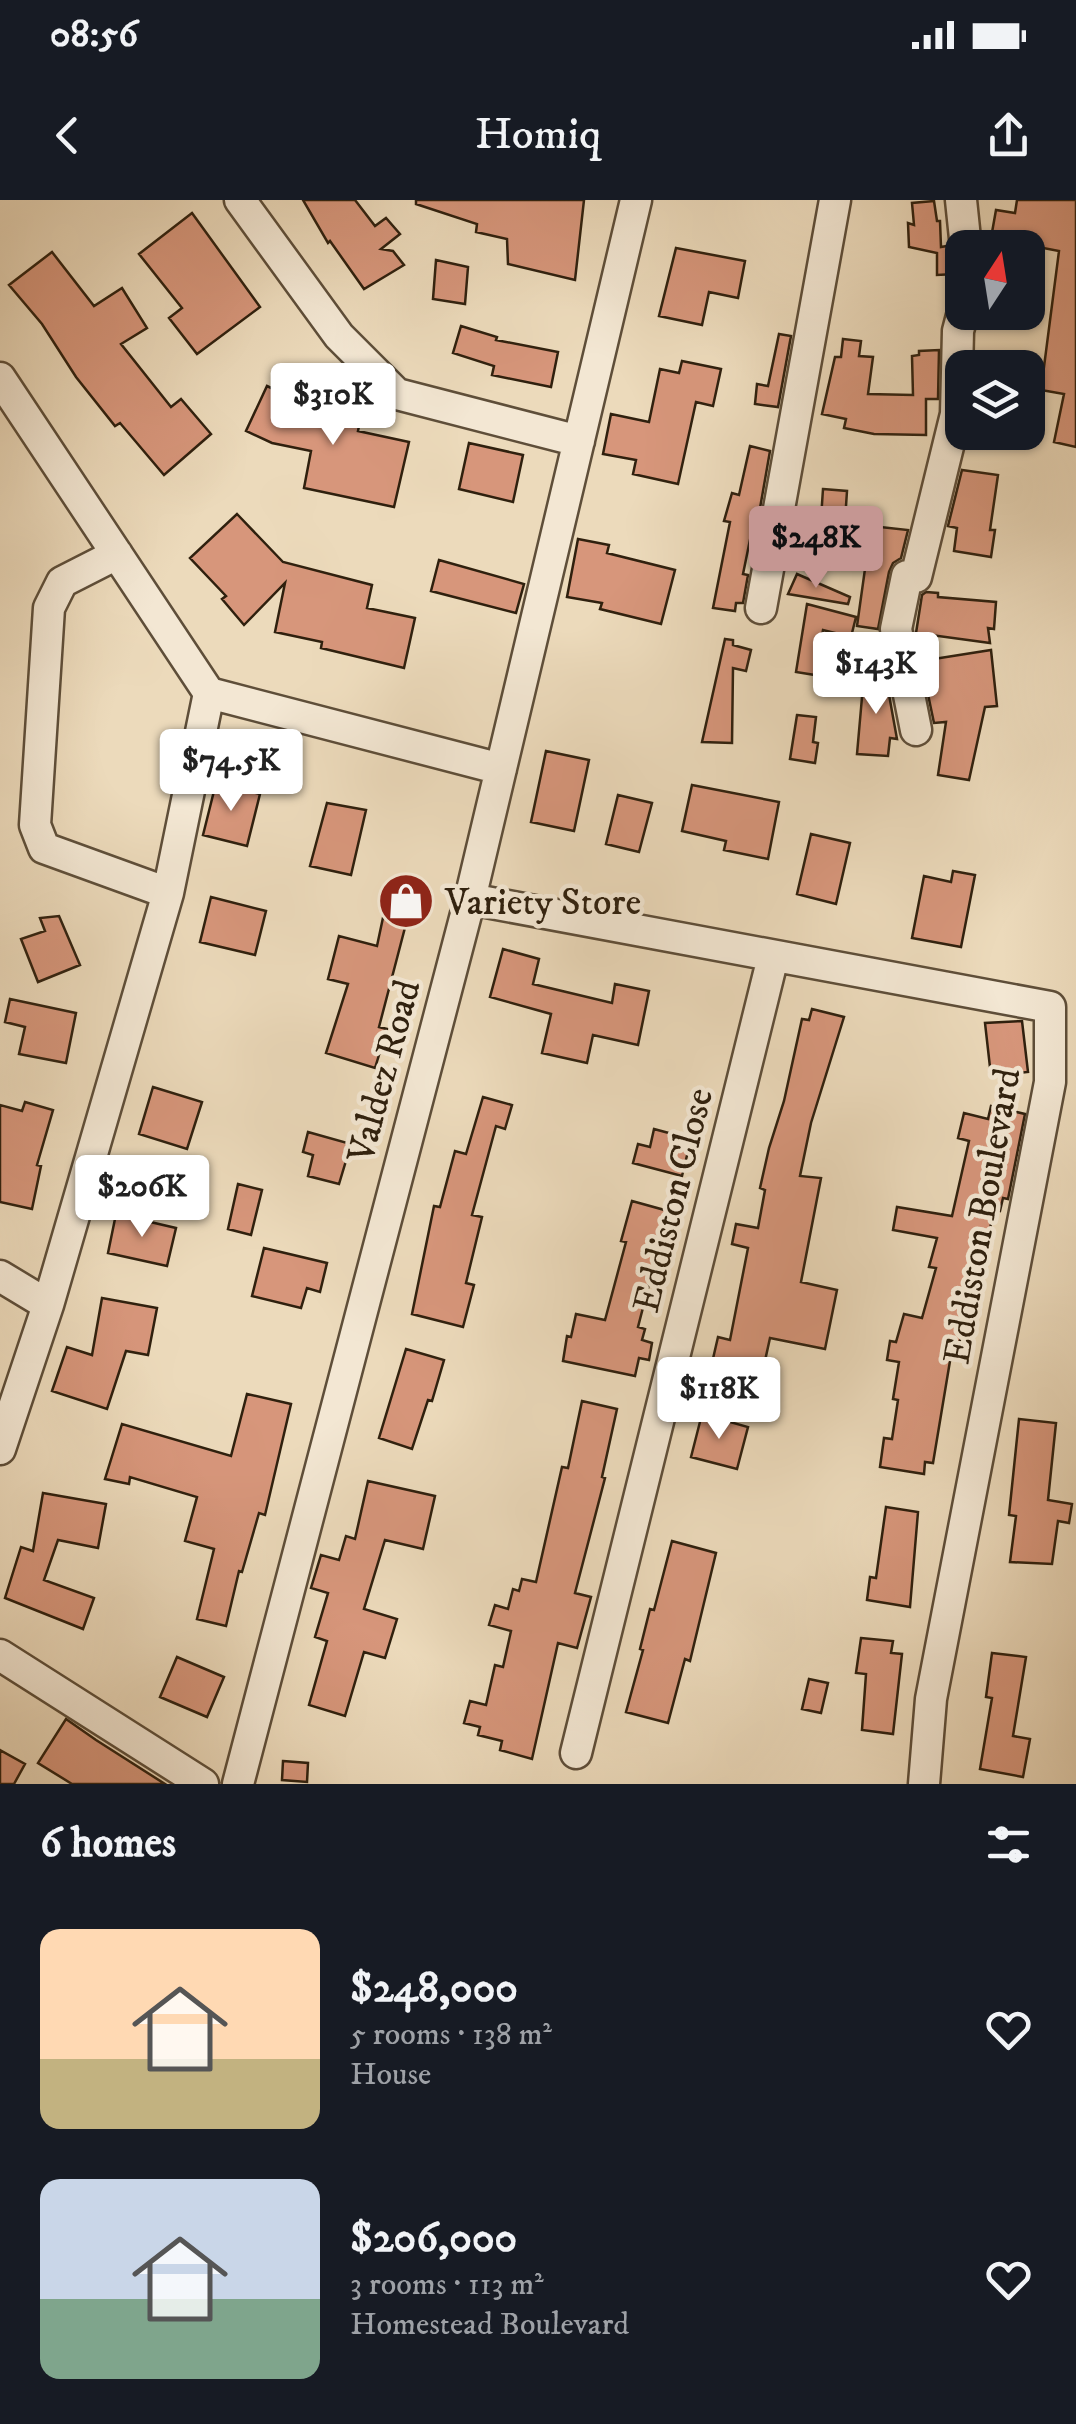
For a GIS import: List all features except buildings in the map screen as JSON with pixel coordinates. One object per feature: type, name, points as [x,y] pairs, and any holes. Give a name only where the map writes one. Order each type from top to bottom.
[{"type":"street","points":[[240,200],[339,336],[397,394],[579,441]]},
{"type":"street","name":"Valdez Road","points":[[238,1784],[470,899],[636,200]]},
{"type":"street","points":[[761,608],[836,200]]},
{"type":"street","points":[[961,200],[964,230]]},
{"type":"street","points":[[916,730],[896,629],[907,576],[916,577],[956,414],[958,330]]},
{"type":"street","points":[[0,378],[210,693],[501,769]]},
{"type":"street","points":[[117,554],[62,582],[49,608],[35,826],[44,848],[168,893]]},
{"type":"street","points":[[0,1449],[48,1304],[168,893],[210,693]]},
{"type":"street","name":"Eddiston Boulevard","points":[[470,899],[1050,1007],[1050,1082],[931,1699],[924,1784]]},
{"type":"street","name":"Eddiston Close","points":[[576,1754],[773,956]]},
{"type":"street","points":[[0,1276],[48,1304]]},
{"type":"street","points":[[0,1655],[204,1784]]},
{"type":"place","name":"Variety Store","points":[[406,901]]}]
